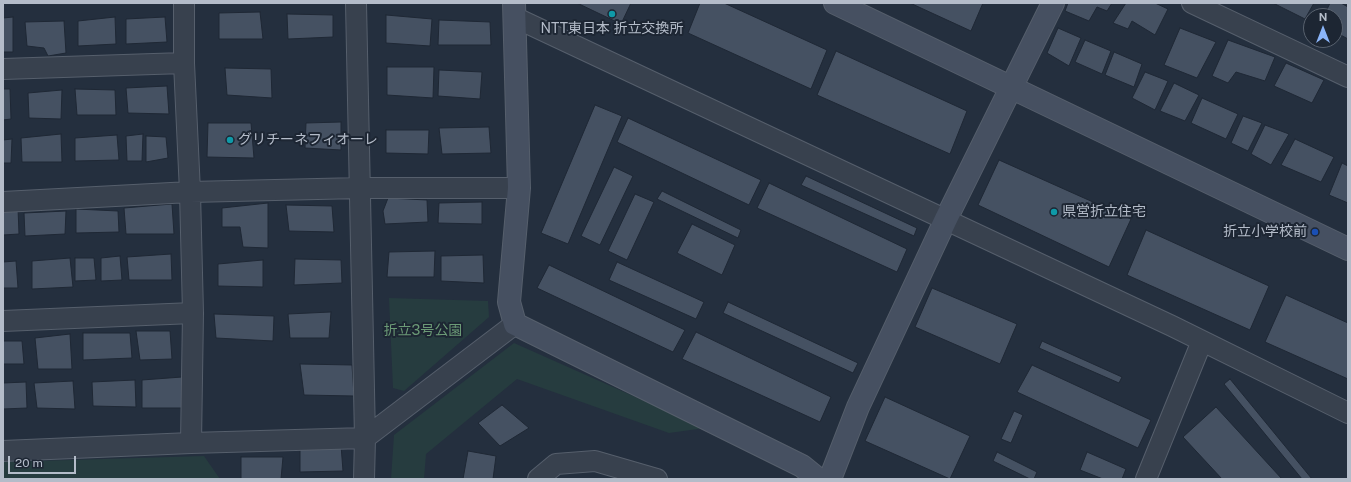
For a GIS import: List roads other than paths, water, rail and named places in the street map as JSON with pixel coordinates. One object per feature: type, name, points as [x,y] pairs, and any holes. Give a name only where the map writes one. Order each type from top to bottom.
[{"type":"street","points":[[184,3],[184,63],[190,192],[193,313],[191,442]]},
{"type":"street","points":[[356,3],[365,438],[364,479]]},
{"type":"street","points":[[835,3],[1348,249]]},
{"type":"street","points":[[830,479],[858,407],[946,219],[1053,3]]},
{"type":"street","points":[[1192,3],[1348,77]]},
{"type":"street","points":[[818,479],[802,466],[515,324],[509,302],[519,188],[514,10],[1202,341],[1348,413]]},
{"type":"street","points":[[3,69],[184,63]]},
{"type":"street","points":[[3,202],[190,192],[360,188],[519,188]]},
{"type":"street","points":[[3,321],[193,313]]},
{"type":"street","points":[[3,450],[191,442],[365,438],[515,324]]},
{"type":"street","points":[[1146,479],[1202,341]]},
{"type":"street","points":[[538,479],[556,464],[595,462],[657,479]]},
{"type":"place","name":"NTT東日本 折立交換所","points":[[612,14]]},
{"type":"place","name":"グリチーネフィオーレ","points":[[230,140]]},
{"type":"place","name":"県営折立住宅","points":[[1054,212]]},
{"type":"place","name":"折立小学校前","points":[[1315,232]]},
{"type":"park label","name":"折立3号公園","points":[[423,331]]}]
